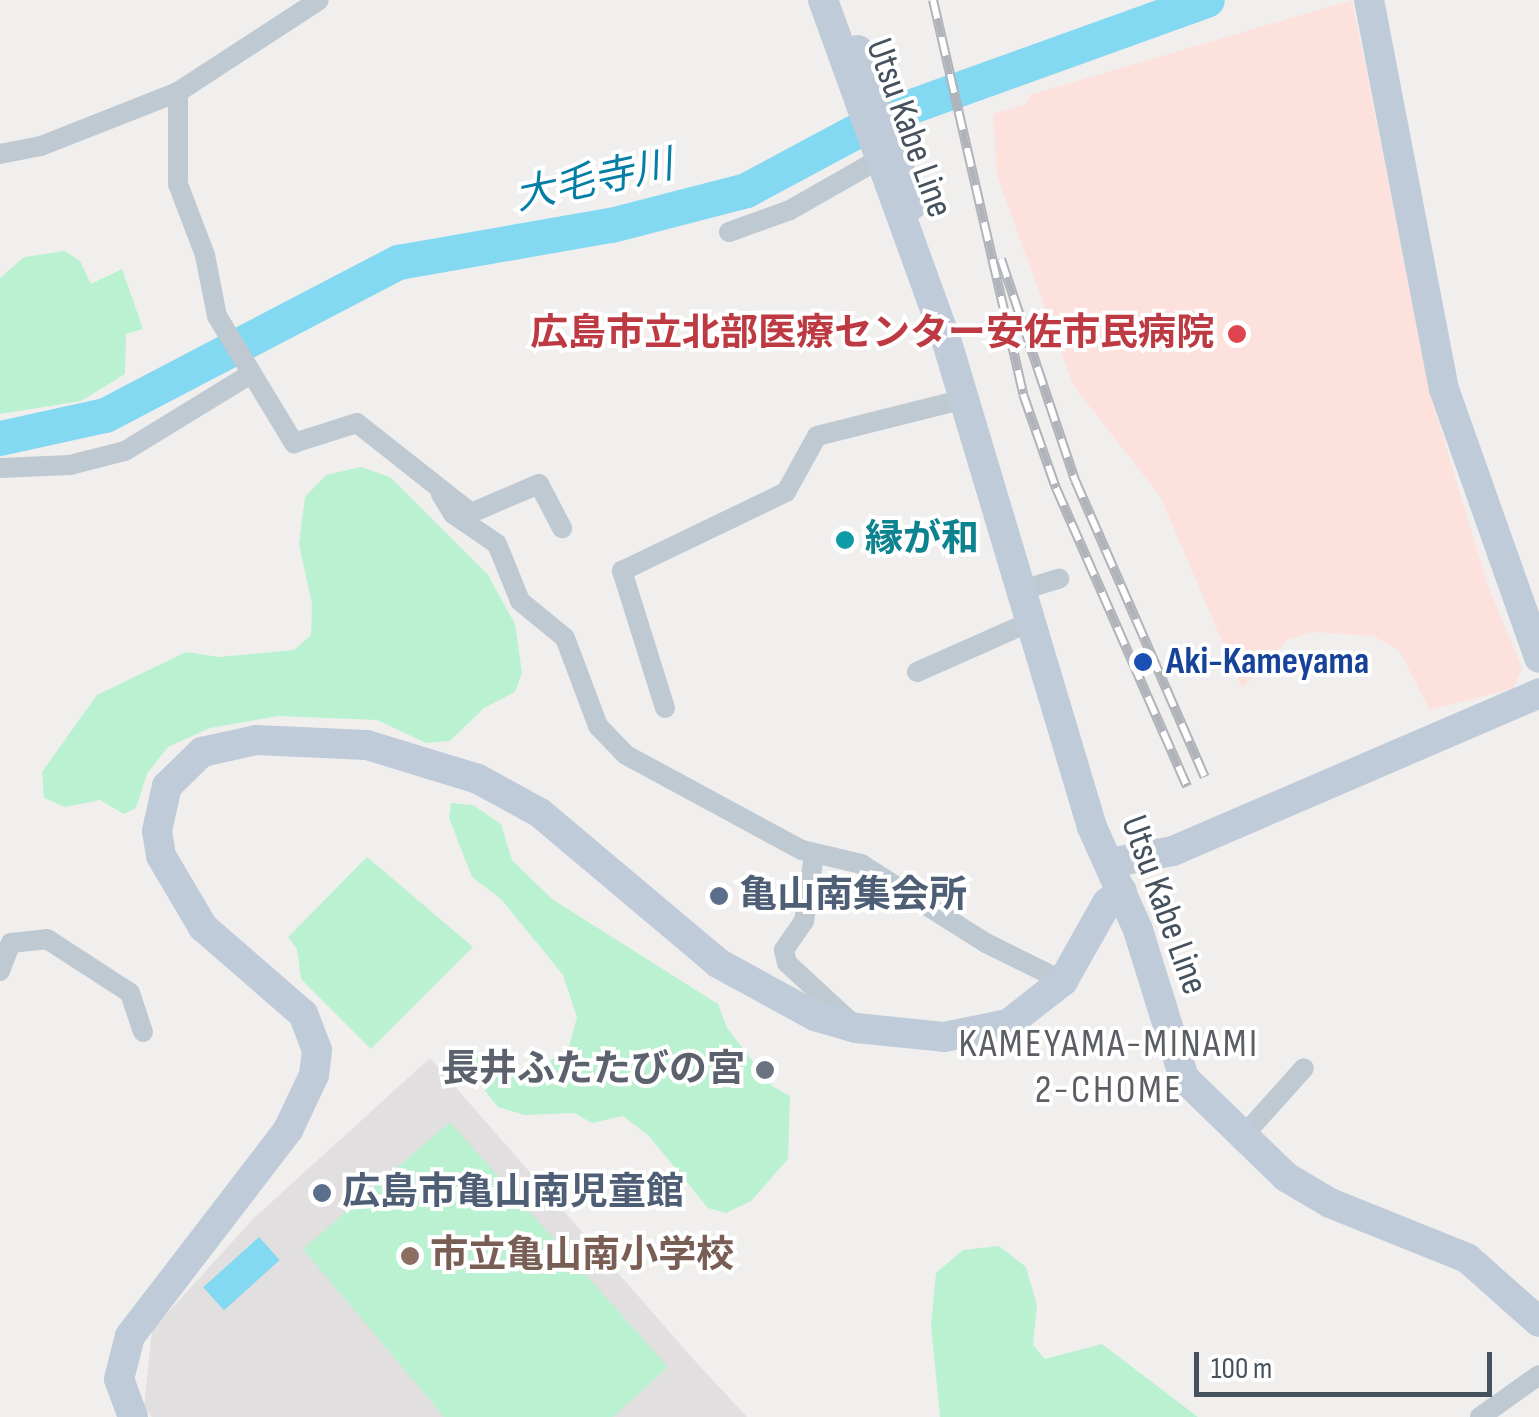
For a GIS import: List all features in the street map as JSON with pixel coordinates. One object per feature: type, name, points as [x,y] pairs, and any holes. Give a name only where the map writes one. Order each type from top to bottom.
[{"type":"street","points":[[0,154],[41,146],[178,92],[319,0]]},
{"type":"street","name":"Utsu Kabe Line","points":[[822,0],[867,101]]},
{"type":"street","name":"Utsu Kabe Line","points":[[838,0],[881,152],[946,339],[1092,826],[1116,877],[1184,1078],[1286,1177],[1330,1202],[1467,1258],[1539,1322]]},
{"type":"street","points":[[1369,0],[1444,389],[1539,658]]},
{"type":"street","points":[[178,92],[178,184],[205,254],[217,316],[246,371],[294,443],[357,423],[441,494],[471,513],[539,484],[562,528]]},
{"type":"street","points":[[729,232],[790,210],[881,152]]},
{"type":"street","points":[[0,468],[70,465],[126,451],[246,371]]},
{"type":"street","points":[[665,708],[622,571],[786,492],[817,436],[964,398]]},
{"type":"street","points":[[441,494],[452,514],[497,544],[520,600],[565,638],[608,739],[686,790],[814,856],[861,864],[986,943],[1063,981]]},
{"type":"street","points":[[1022,590],[1059,578]]},
{"type":"street","points":[[917,672],[1032,620]]},
{"type":"street","points":[[133,1417],[119,1379],[130,1336],[288,1130],[314,1075],[317,1050],[303,1014],[203,928],[161,856],[157,831],[167,786],[202,752],[256,740],[351,743],[478,780],[540,813],[718,963],[815,1016],[856,1028],[978,1033],[1008,1024],[1063,981],[1107,903],[1116,877],[1539,692]]},
{"type":"street","points":[[814,856],[804,920],[784,950],[786,963],[846,1012],[856,1028]]},
{"type":"street","points":[[0,970],[6,940],[47,939],[130,993],[144,1032]]},
{"type":"street","points":[[1243,1136],[1304,1068]]},
{"type":"street","points":[[1480,1417],[1539,1374]]},
{"type":"shaded area","name":"広島市立北部医療センター安佐市民病院","points":[[1352,0],[1431,397],[1488,586],[1522,668],[1514,688],[1430,710],[1399,650],[1373,636],[1313,632],[1287,640],[1242,688],[1160,496],[1073,385],[997,176],[993,114],[1026,104],[1030,95]]},
{"type":"shaded area","name":"市立亀山南小学校","points":[[430,1058],[747,1417],[152,1417],[144,1407],[152,1330],[254,1218]]},
{"type":"green space","points":[[65,251],[80,261],[91,284],[122,269],[143,329],[126,334],[125,374],[81,401],[0,414],[0,278],[24,257]]},
{"type":"green space","points":[[361,467],[390,477],[488,575],[515,624],[522,673],[515,692],[484,708],[450,741],[426,743],[377,720],[278,716],[210,728],[168,747],[147,774],[136,808],[124,814],[100,800],[65,807],[44,798],[42,772],[97,695],[186,652],[219,657],[294,650],[311,635],[312,604],[299,544],[305,497],[326,475]]},
{"type":"green space","points":[[451,803],[473,805],[501,824],[512,860],[552,899],[718,1004],[727,1028],[772,1086],[790,1096],[788,1159],[751,1201],[726,1213],[708,1208],[648,1135],[623,1116],[592,1123],[574,1113],[524,1115],[498,1107],[468,1069],[471,1058],[481,1054],[523,1077],[568,1050],[577,1017],[563,975],[502,900],[472,877],[449,818]]},
{"type":"green space","points":[[367,857],[473,947],[371,1049],[301,979],[297,949],[288,937]]},
{"type":"green space","points":[[450,1122],[668,1367],[613,1417],[444,1417],[303,1249]]},
{"type":"green space","points":[[999,1246],[1026,1267],[1037,1305],[1033,1345],[1045,1359],[1102,1344],[1198,1417],[940,1417],[931,1326],[936,1273],[963,1250]]},
{"type":"water","points":[[259,1237],[280,1260],[224,1310],[203,1287]]},
{"type":"waterway","name":"大毛寺川","points":[[0,438],[105,415],[398,262],[611,225],[746,190],[884,116],[1207,0]]},
{"type":"railway","points":[[933,0],[1023,394],[1056,488],[1187,786]]},
{"type":"railway","points":[[1001,259],[1075,480],[1205,777]]},
{"type":"place","name":"広島市立北部医療センター安佐市民病院","points":[[1237,334]]},
{"type":"place","name":"縁が和","points":[[845,540]]},
{"type":"place","name":"Aki-Kameyama","points":[[1143,662]]},
{"type":"place","name":"亀山南集会所","points":[[719,896]]},
{"type":"place","name":"長井ふたたびの宮","points":[[765,1070]]},
{"type":"place","name":"広島市亀山南児童館","points":[[322,1193]]},
{"type":"place","name":"市立亀山南小学校","points":[[410,1256]]},
{"type":"district","name":"KAMEYAMA-MINAMI 2-CHOME","points":[[1109,1067]]}]
